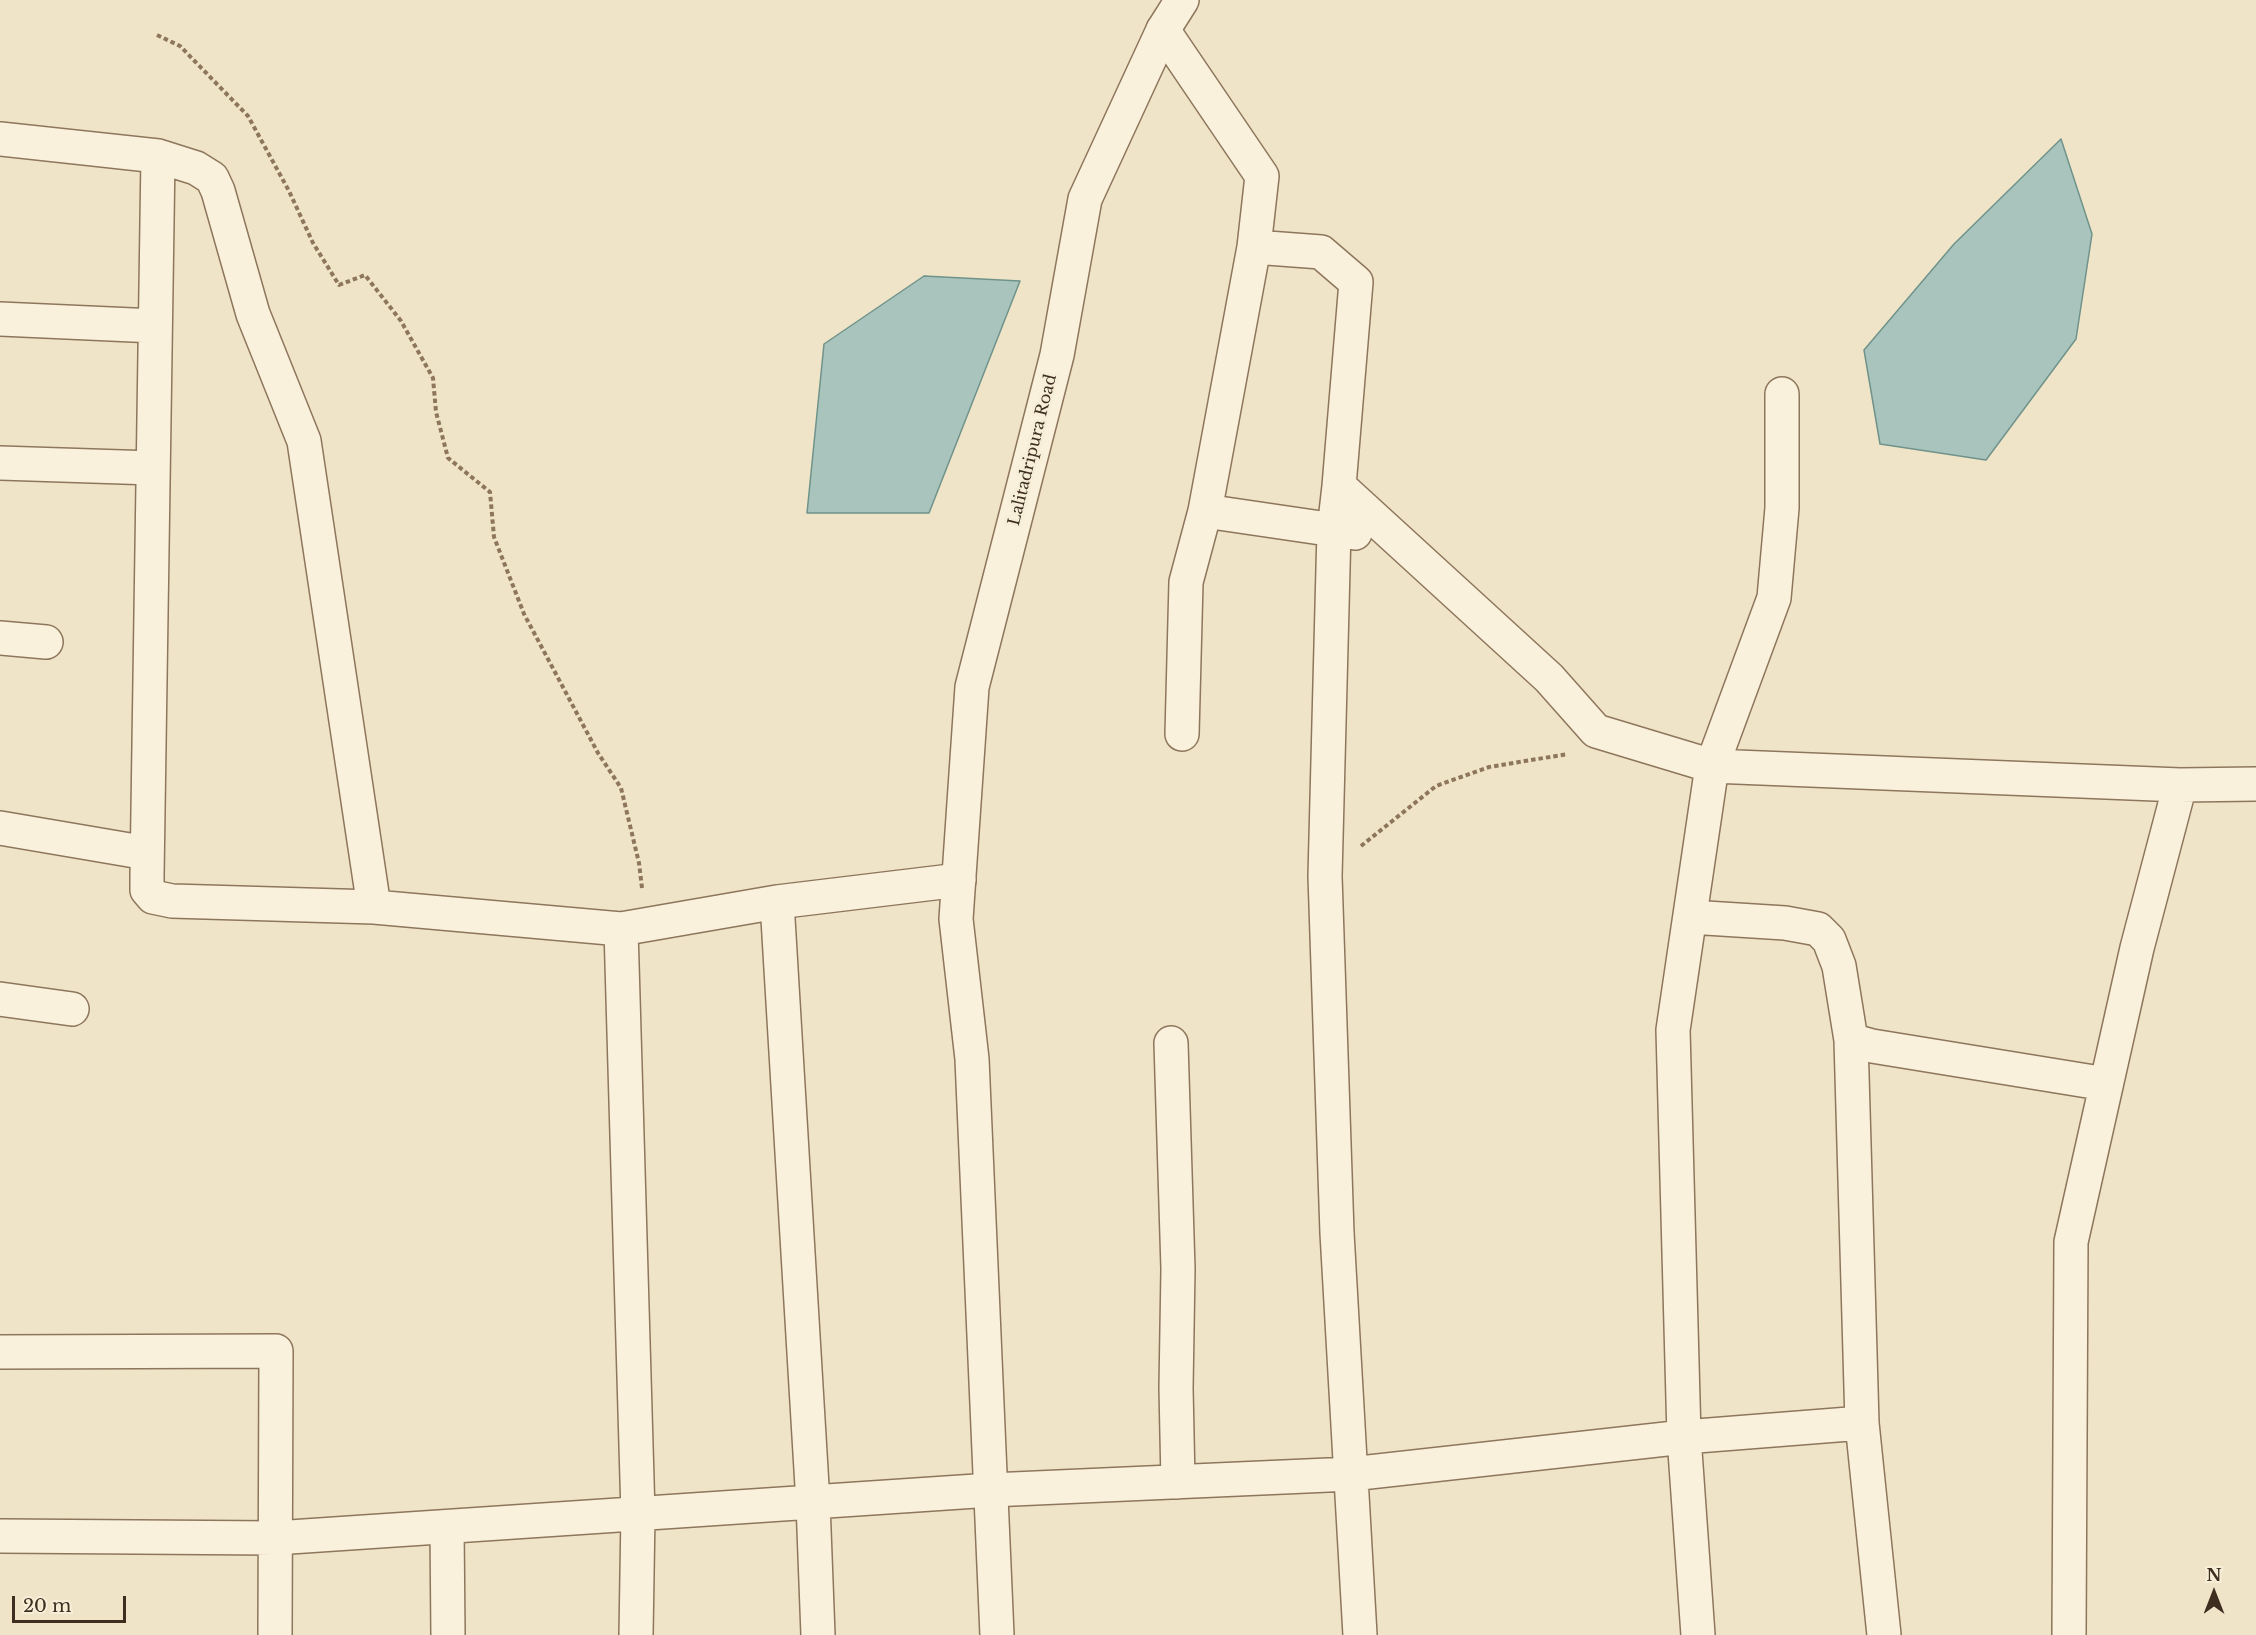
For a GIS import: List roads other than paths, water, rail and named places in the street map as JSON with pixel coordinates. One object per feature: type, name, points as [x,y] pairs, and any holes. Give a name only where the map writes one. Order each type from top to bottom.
[{"type":"street","name":"Lalitadripura Road","points":[[998,1635],[972,1059],[956,919],[972,687],[1057,355],[1085,199],[1162,30],[1182,0]]},
{"type":"street","points":[[1162,30],[1262,176],[1254,247],[1205,511],[1186,582],[1182,734]]},
{"type":"street","points":[[0,139],[158,156],[196,168],[212,178],[218,191],[253,314],[304,441],[374,908]]},
{"type":"street","points":[[158,156],[147,853],[147,890],[153,897],[172,900],[374,908],[634,927],[777,902],[959,880]]},
{"type":"street","points":[[1254,247],[1321,252],[1356,282],[1335,530],[1325,876],[1337,1233],[1360,1635]]},
{"type":"street","points":[[0,319],[155,326]]},
{"type":"street","points":[[1698,1635],[1684,1437],[1673,1030],[1712,766],[1774,598],[1782,508],[1782,394]]},
{"type":"street","points":[[0,463],[153,468]]},
{"type":"street","points":[[1339,486],[1549,678],[1596,731],[1712,766],[2180,785],[2256,784]]},
{"type":"street","points":[[1205,511],[1398,539]]},
{"type":"street","points":[[0,638],[46,642]]},
{"type":"street","points":[[2069,1635],[2071,1242],[2137,948],[2180,785]]},
{"type":"street","points":[[0,828],[147,853]]},
{"type":"street","points":[[777,902],[813,1503],[818,1635]]},
{"type":"street","points":[[1690,917],[1785,922],[1818,929],[1829,939],[1839,966],[1851,1040],[1862,1423],[1884,1635]]},
{"type":"street","points":[[634,927],[638,1514],[636,1635]]},
{"type":"street","points":[[0,999],[72,1009]]},
{"type":"street","points":[[1851,1040],[1872,1046],[2106,1084]]},
{"type":"street","points":[[1171,1043],[1178,1269],[1176,1388],[1178,1482]]},
{"type":"street","points":[[0,1352],[276,1351],[276,1635]]},
{"type":"street","points":[[0,1536],[276,1538],[991,1490],[1351,1474],[1684,1437],[1862,1423]]},
{"type":"street","points":[[447,1527],[448,1635]]},
{"type":"water","points":[[2061,139],[2092,234],[2076,339],[1986,460],[1880,444],[1864,350],[1954,244]]},
{"type":"water","points":[[924,276],[1020,281],[929,513],[807,513],[824,344]]}]
